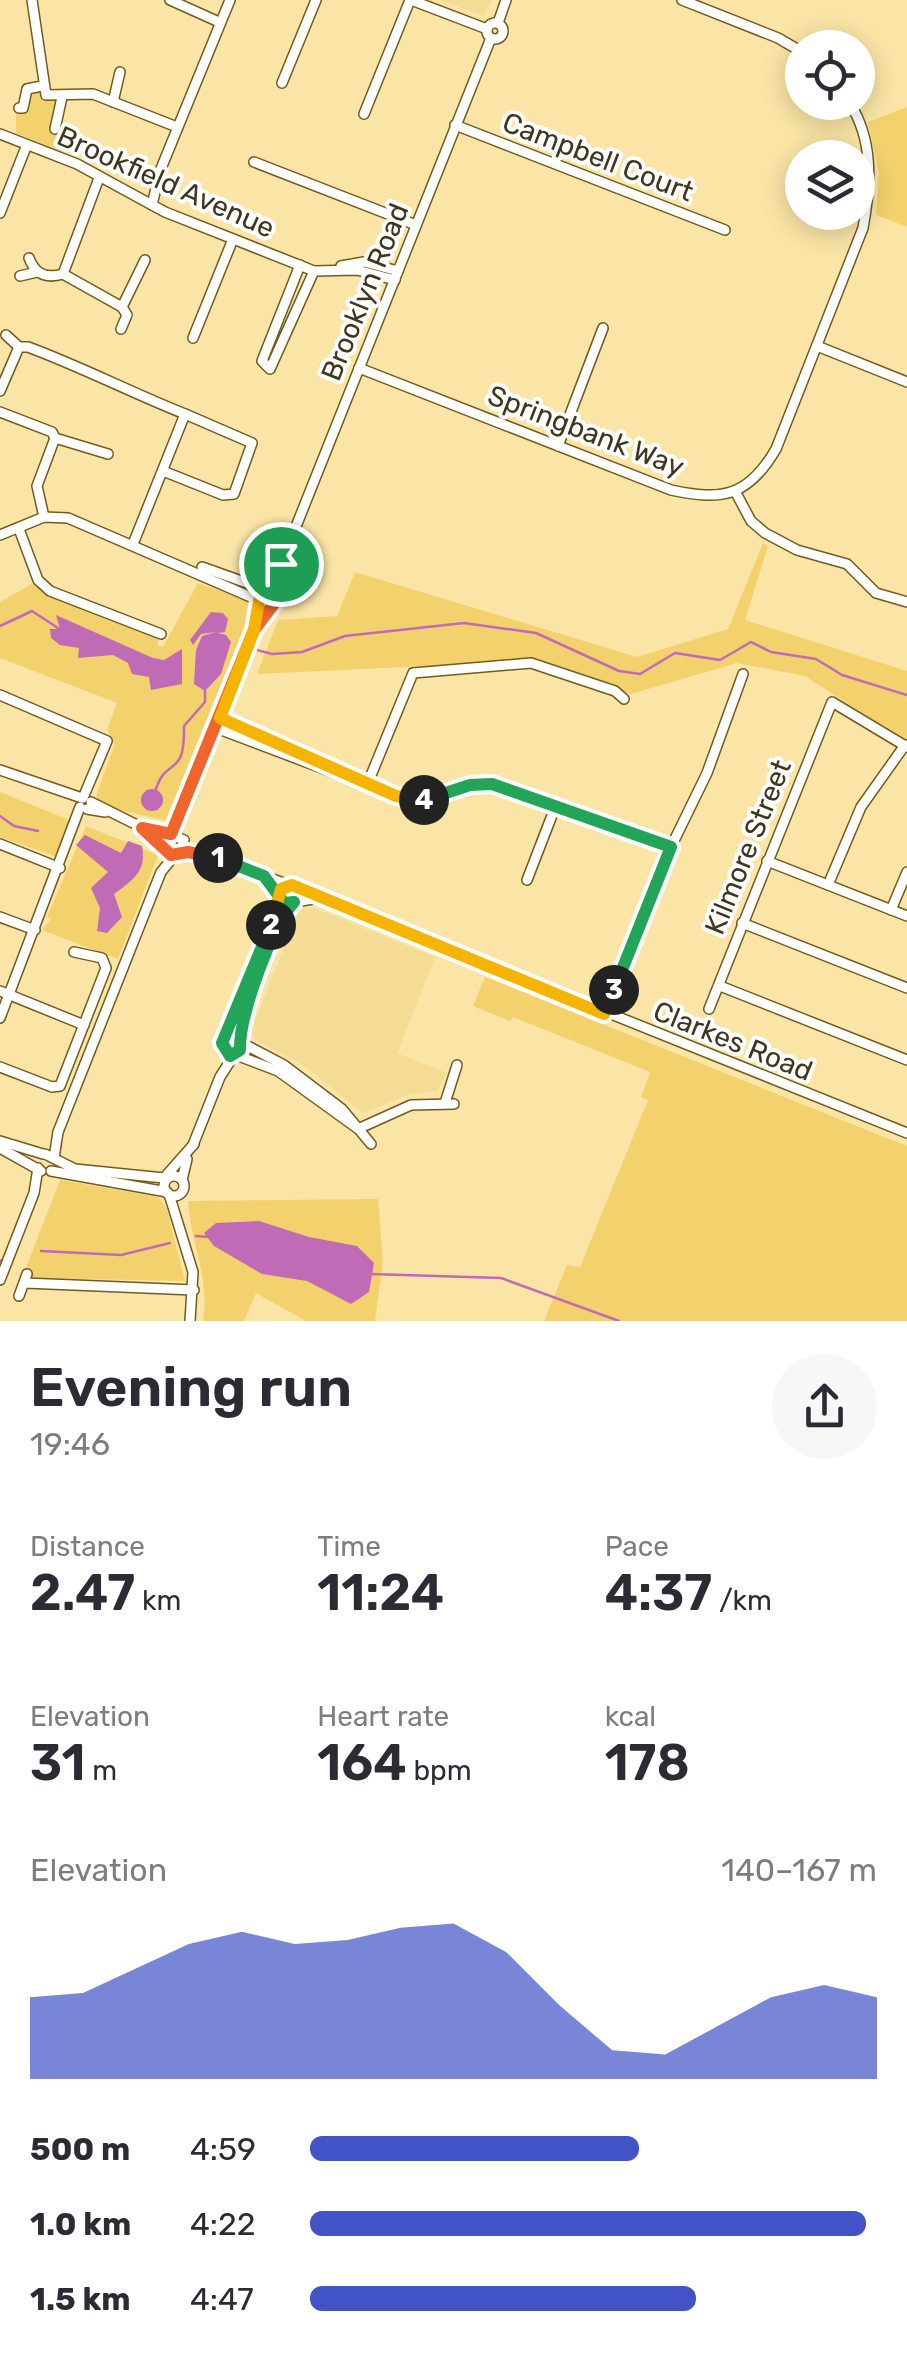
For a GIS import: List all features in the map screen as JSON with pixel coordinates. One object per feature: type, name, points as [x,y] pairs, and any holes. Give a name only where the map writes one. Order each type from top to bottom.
[{"type":"street","points":[[32,0],[46,94],[93,94],[177,127]]},
{"type":"street","points":[[170,0],[219,22]]},
{"type":"street","points":[[152,205],[177,127],[230,0]]},
{"type":"street","points":[[282,83],[316,0]]},
{"type":"street","points":[[364,114],[410,0],[489,34],[498,24],[506,0]]},
{"type":"street","points":[[682,0],[710,5],[785,42]]},
{"type":"street","name":"Brooklyn Road","points":[[163,846],[186,806],[489,34]]},
{"type":"street","points":[[113,102],[120,72]]},
{"type":"street","points":[[19,108],[23,108],[27,89],[42,86]]},
{"type":"street","points":[[55,129],[62,97]]},
{"type":"street","points":[[856,120],[868,150],[870,190],[863,228],[776,450],[763,472],[735,490],[752,521],[766,533],[797,550],[847,564],[876,593],[907,602]]},
{"type":"street","name":"Campbell Court","points":[[455,125],[725,230]]},
{"type":"street","name":"Brookfield Avenue","points":[[0,134],[76,164],[152,205],[314,271],[372,268],[397,276]]},
{"type":"street","points":[[0,213],[26,147]]},
{"type":"street","points":[[254,162],[416,226]]},
{"type":"street","points":[[62,274],[100,178]]},
{"type":"street","points":[[193,338],[234,239]]},
{"type":"street","points":[[29,258],[37,272]]},
{"type":"street","points":[[122,308],[145,260]]},
{"type":"street","points":[[300,265],[263,366],[274,365],[314,271]]},
{"type":"street","points":[[20,276],[37,272],[50,277],[62,274],[122,308],[126,314],[121,329]]},
{"type":"street","points":[[277,322],[290,327]]},
{"type":"street","points":[[558,446],[604,328]]},
{"type":"street","points":[[6,335],[19,347],[28,346],[111,379],[252,443],[234,494],[222,495],[162,471]]},
{"type":"street","points":[[817,346],[907,382]]},
{"type":"street","points":[[0,392],[19,347]]},
{"type":"street","name":"Springbank Way","points":[[359,368],[671,490],[720,497],[735,490]]},
{"type":"street","points":[[0,412],[52,432],[55,438],[108,454]]},
{"type":"street","points":[[133,544],[185,414]]},
{"type":"street","points":[[44,517],[36,486],[55,438]]},
{"type":"street","points":[[0,535],[44,517],[80,521],[260,601]]},
{"type":"street","points":[[19,529],[38,580],[50,591],[161,634]]},
{"type":"street","points":[[133,544],[270,594]]},
{"type":"street","name":"Brooklyn Road","points":[[254,630],[260,601],[270,594]]},
{"type":"street","points":[[367,785],[412,673],[531,664],[615,691],[624,699]]},
{"type":"street","points":[[604,1014],[671,847],[708,773],[743,674]]},
{"type":"street","points":[[0,696],[107,740],[35,930],[4,993],[0,1018]]},
{"type":"street","name":"Kilmore Street","points":[[709,1009],[832,702],[906,746]]},
{"type":"street","points":[[218,723],[409,801],[492,784],[671,847]]},
{"type":"street","points":[[828,885],[861,808],[906,746]]},
{"type":"street","points":[[0,770],[142,828],[170,834]]},
{"type":"street","points":[[527,880],[556,805]]},
{"type":"street","name":"Brooklyn Road","points":[[177,855],[184,839],[186,806]]},
{"type":"street","points":[[142,828],[177,855],[161,872]]},
{"type":"street","name":"Clarkes Road","points":[[170,834],[207,854],[907,1133]]},
{"type":"street","points":[[0,844],[60,868]]},
{"type":"street","points":[[34,1192],[50,1171],[49,1156],[161,872],[163,846]]},
{"type":"street","name":"Clarkes Road","points":[[177,855],[207,854]]},
{"type":"street","points":[[767,861],[907,916]]},
{"type":"street","points":[[891,910],[907,872]]},
{"type":"street","points":[[264,876],[284,903],[294,902]]},
{"type":"street","points":[[180,1228],[182,1180],[220,1077],[240,1042],[250,1002],[282,918],[298,895],[292,886],[279,895],[276,914],[223,1044],[220,1077]]},
{"type":"street","name":"Clarkes Road","points":[[294,902],[321,899]]},
{"type":"street","points":[[0,917],[35,930]]},
{"type":"street","points":[[742,923],[907,988]]},
{"type":"street","points":[[0,1067],[58,1088],[106,966],[99,957],[74,952]]},
{"type":"street","points":[[720,986],[907,1060]]},
{"type":"street","points":[[4,993],[84,1025]]},
{"type":"street","points":[[223,1044],[231,1036],[293,1072],[360,1128],[371,1144]]},
{"type":"street","points":[[223,1044],[235,1055],[278,1071],[347,1124],[360,1128],[411,1105],[449,1104],[457,1065]]},
{"type":"street","points":[[190,1321],[194,1290],[168,1193],[168,1178],[194,1144]]},
{"type":"street","points":[[0,1145],[49,1156],[75,1169],[182,1180]]},
{"type":"street","points":[[0,1145],[50,1171],[168,1193],[182,1192]]},
{"type":"street","points":[[0,1280],[34,1192],[37,1167],[49,1156]]},
{"type":"street","points":[[19,1296],[26,1278],[194,1290]]},
{"type":"shaded area","points":[[440,0],[492,0],[483,16]]},
{"type":"shaded area","points":[[39,89],[46,99],[60,100],[52,130],[66,135],[61,153],[16,133],[16,112],[27,113],[26,91]]},
{"type":"shaded area","points":[[907,107],[907,227],[876,215],[879,173],[875,140],[868,122]]},
{"type":"shaded area","points":[[763,543],[768,546],[745,620],[907,671],[907,742],[805,676],[737,663],[631,694],[531,661],[257,674],[278,620],[337,616],[355,572],[637,657],[728,629]]},
{"type":"shaded area","points":[[39,580],[49,593],[157,636],[158,646],[163,647],[198,583],[257,604],[259,613],[178,823],[101,806],[96,796],[115,744],[107,730],[117,703],[0,658],[0,602]]},
{"type":"shaded area","points":[[211,612],[223,613],[228,619],[225,632],[218,633],[231,642],[221,674],[205,691],[194,684],[196,650],[202,636],[216,632],[201,634],[193,645],[190,640]]},
{"type":"shaded area","points":[[56,615],[153,658],[164,660],[182,649],[182,684],[151,690],[149,677],[132,674],[128,663],[113,655],[78,658],[79,648],[60,645],[51,638],[50,629],[60,629]]},
{"type":"shaded area","points":[[152,789],[160,792],[160,808],[152,811],[144,808],[141,800],[144,792]]},
{"type":"shaded area","points":[[0,792],[69,820],[57,857],[0,837]]},
{"type":"shaded area","points":[[86,826],[158,855],[118,959],[42,930],[51,919],[47,917]]},
{"type":"shaded area","points":[[85,835],[121,853],[128,841],[142,846],[140,868],[114,894],[122,917],[107,933],[97,931],[100,908],[91,888],[108,872],[76,845]]},
{"type":"shaded area","points":[[314,908],[435,957],[397,1053],[447,1073],[437,1091],[410,1094],[363,1113],[303,1065],[254,1039],[251,1031],[299,909]]},
{"type":"shaded area","points":[[485,977],[907,1146],[907,1321],[544,1321],[567,1265],[580,1267],[648,1100],[641,1097],[650,1072],[513,1017],[510,1021],[473,1006]]},
{"type":"shaded area","points":[[60,1180],[159,1197],[167,1210],[185,1281],[34,1278],[25,1270]]},
{"type":"shaded area","points":[[378,1199],[383,1262],[375,1321],[306,1321],[256,1293],[244,1321],[203,1321],[204,1290],[188,1201]]},
{"type":"shaded area","points":[[259,1221],[309,1237],[357,1246],[374,1263],[369,1292],[351,1304],[307,1281],[262,1274],[214,1246],[204,1233],[216,1223]]},
{"type":"waterway","points":[[0,626],[32,611],[61,630]]},
{"type":"waterway","points":[[253,649],[272,654],[302,652],[345,636],[464,623],[536,633],[619,671],[640,674],[675,653],[720,660],[751,642],[771,652],[816,659],[842,675],[907,695]]},
{"type":"waterway","points":[[156,789],[182,754],[184,726],[205,702],[205,691]]},
{"type":"waterway","points":[[0,816],[14,826],[38,831]]},
{"type":"waterway","points":[[196,1236],[210,1237]]},
{"type":"waterway","points":[[41,1251],[121,1255],[170,1243]]},
{"type":"waterway","points":[[371,1274],[501,1278],[619,1321]]},
{"type":"route","points":[[281,564],[260,595],[254,630],[243,660],[220,718],[409,801],[423,801],[470,785],[492,784],[671,847],[604,1014],[289,884],[280,892],[279,895],[278,906],[276,914],[222,1043],[224,1052],[233,1056],[240,1050],[243,1018],[282,918],[294,902],[284,903],[280,898],[279,895],[277,889],[272,882],[250,870],[207,854],[168,854],[142,828],[171,834],[186,806],[220,718],[254,630],[276,601],[281,564]]}]
